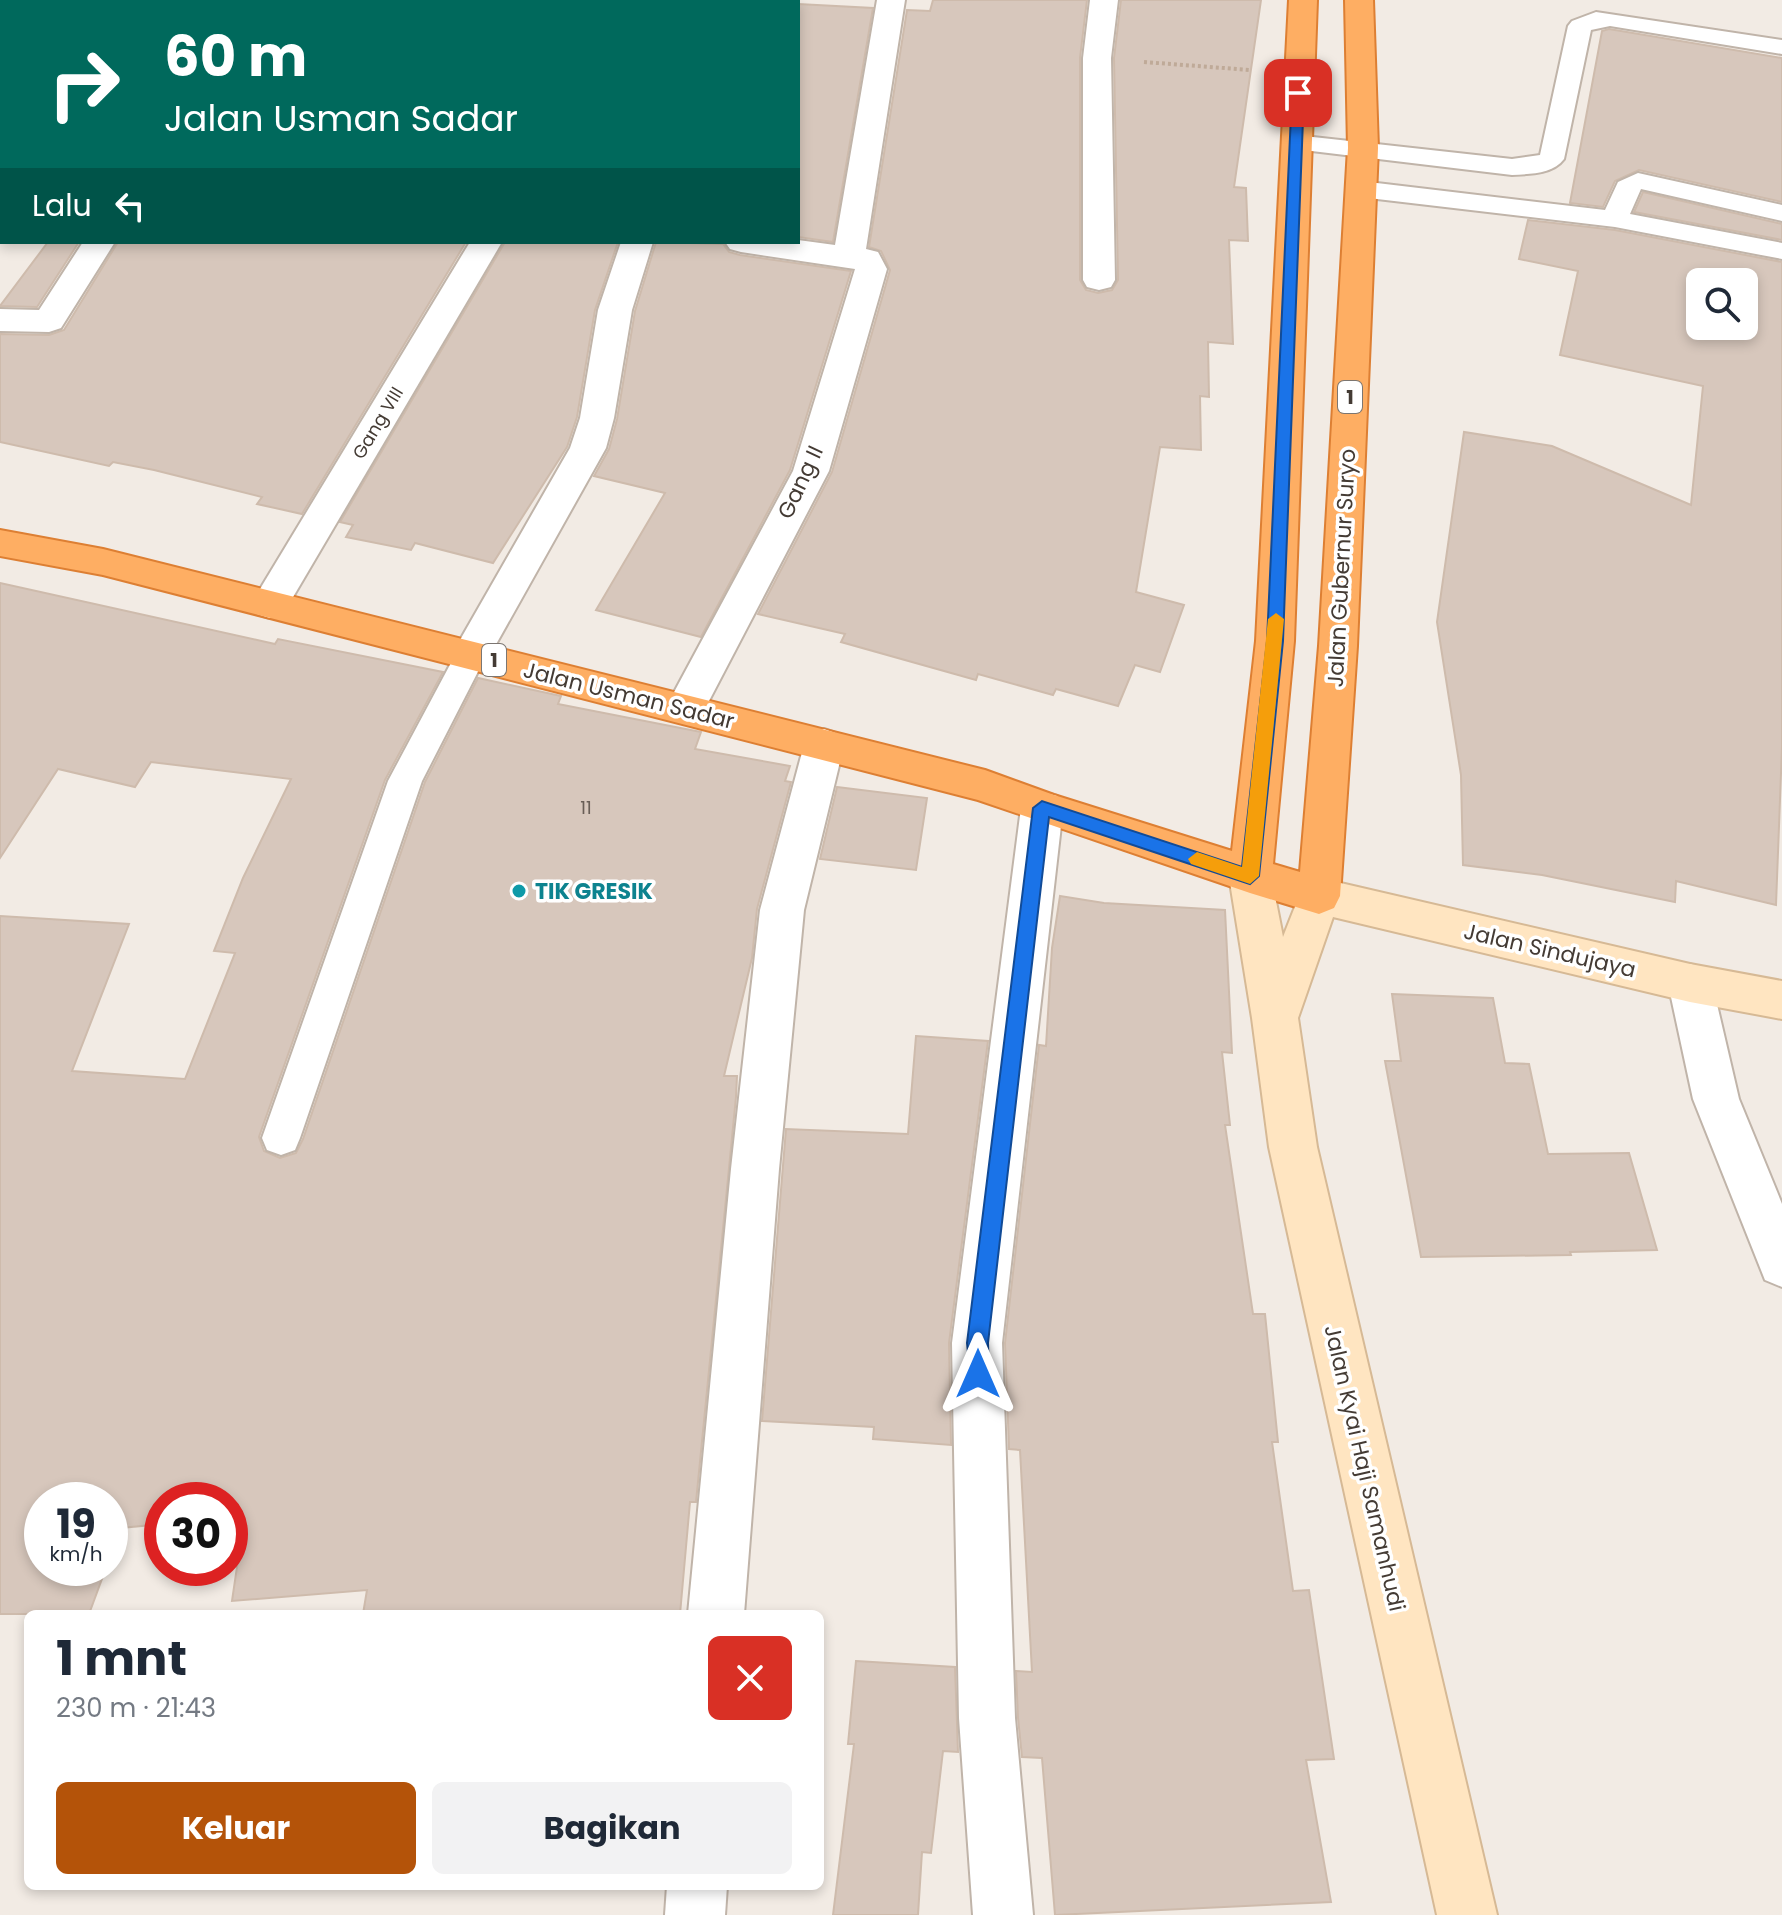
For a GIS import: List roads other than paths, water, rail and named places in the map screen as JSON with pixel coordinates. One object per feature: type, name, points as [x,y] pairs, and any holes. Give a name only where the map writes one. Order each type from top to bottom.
[{"type":"highway","points":[[1250,876],[1275,641],[1303,0]]},
{"type":"highway","name":"Jalan Gubernur Suryo","points":[[1319,896],[1338,646],[1363,148],[1359,0]]},
{"type":"highway","name":"Jalan Usman Sadar","points":[[0,543],[103,562],[985,786],[1042,808],[1250,876]]},
{"type":"highway","name":"1","points":[[1250,876],[1319,896]]},
{"type":"main road","name":"Jalan Kyai Haji Samanhudi","points":[[1250,876],[1275,1018],[1293,1147],[1467,1915]]},
{"type":"main road","name":"Jalan Kyai Haji Samanhudi","points":[[1275,1018],[1319,896]]},
{"type":"main road","name":"Jalan Sindujaya","points":[[1319,896],[1690,983],[1782,1000]]},
{"type":"street","points":[[758,244],[849,255],[891,0]]},
{"type":"street","points":[[1099,280],[1097,58],[1104,0]]},
{"type":"street","points":[[0,320],[49,321],[98,244]]},
{"type":"street","name":"Gang VIII","points":[[270,604],[485,244]]},
{"type":"street","points":[[471,654],[588,448],[597,418],[615,310],[636,244]]},
{"type":"street","name":"Gang II","points":[[685,709],[811,471],[871,269],[867,259],[849,255]]},
{"type":"street","points":[[716,1610],[755,1169],[782,910],[824,745]]},
{"type":"street","points":[[1003,1915],[987,1718],[977,1343],[1042,808]]},
{"type":"street","points":[[1690,983],[1716,1099],[1782,1264]]},
{"type":"street","points":[[695,1915],[697,1890]]},
{"type":"lane","points":[[1295,142],[1512,167],[1536,166],[1552,159],[1580,26],[1596,19],[1610,19],[1782,47]]},
{"type":"lane","points":[[1615,219],[1627,187],[1638,181],[1782,213]]},
{"type":"lane","points":[[1360,189],[1615,219],[1782,251]]},
{"type":"lane","points":[[281,1138],[405,781],[471,654]]},
{"type":"place","name":"TIK GRESIK","points":[[519,891]]}]
